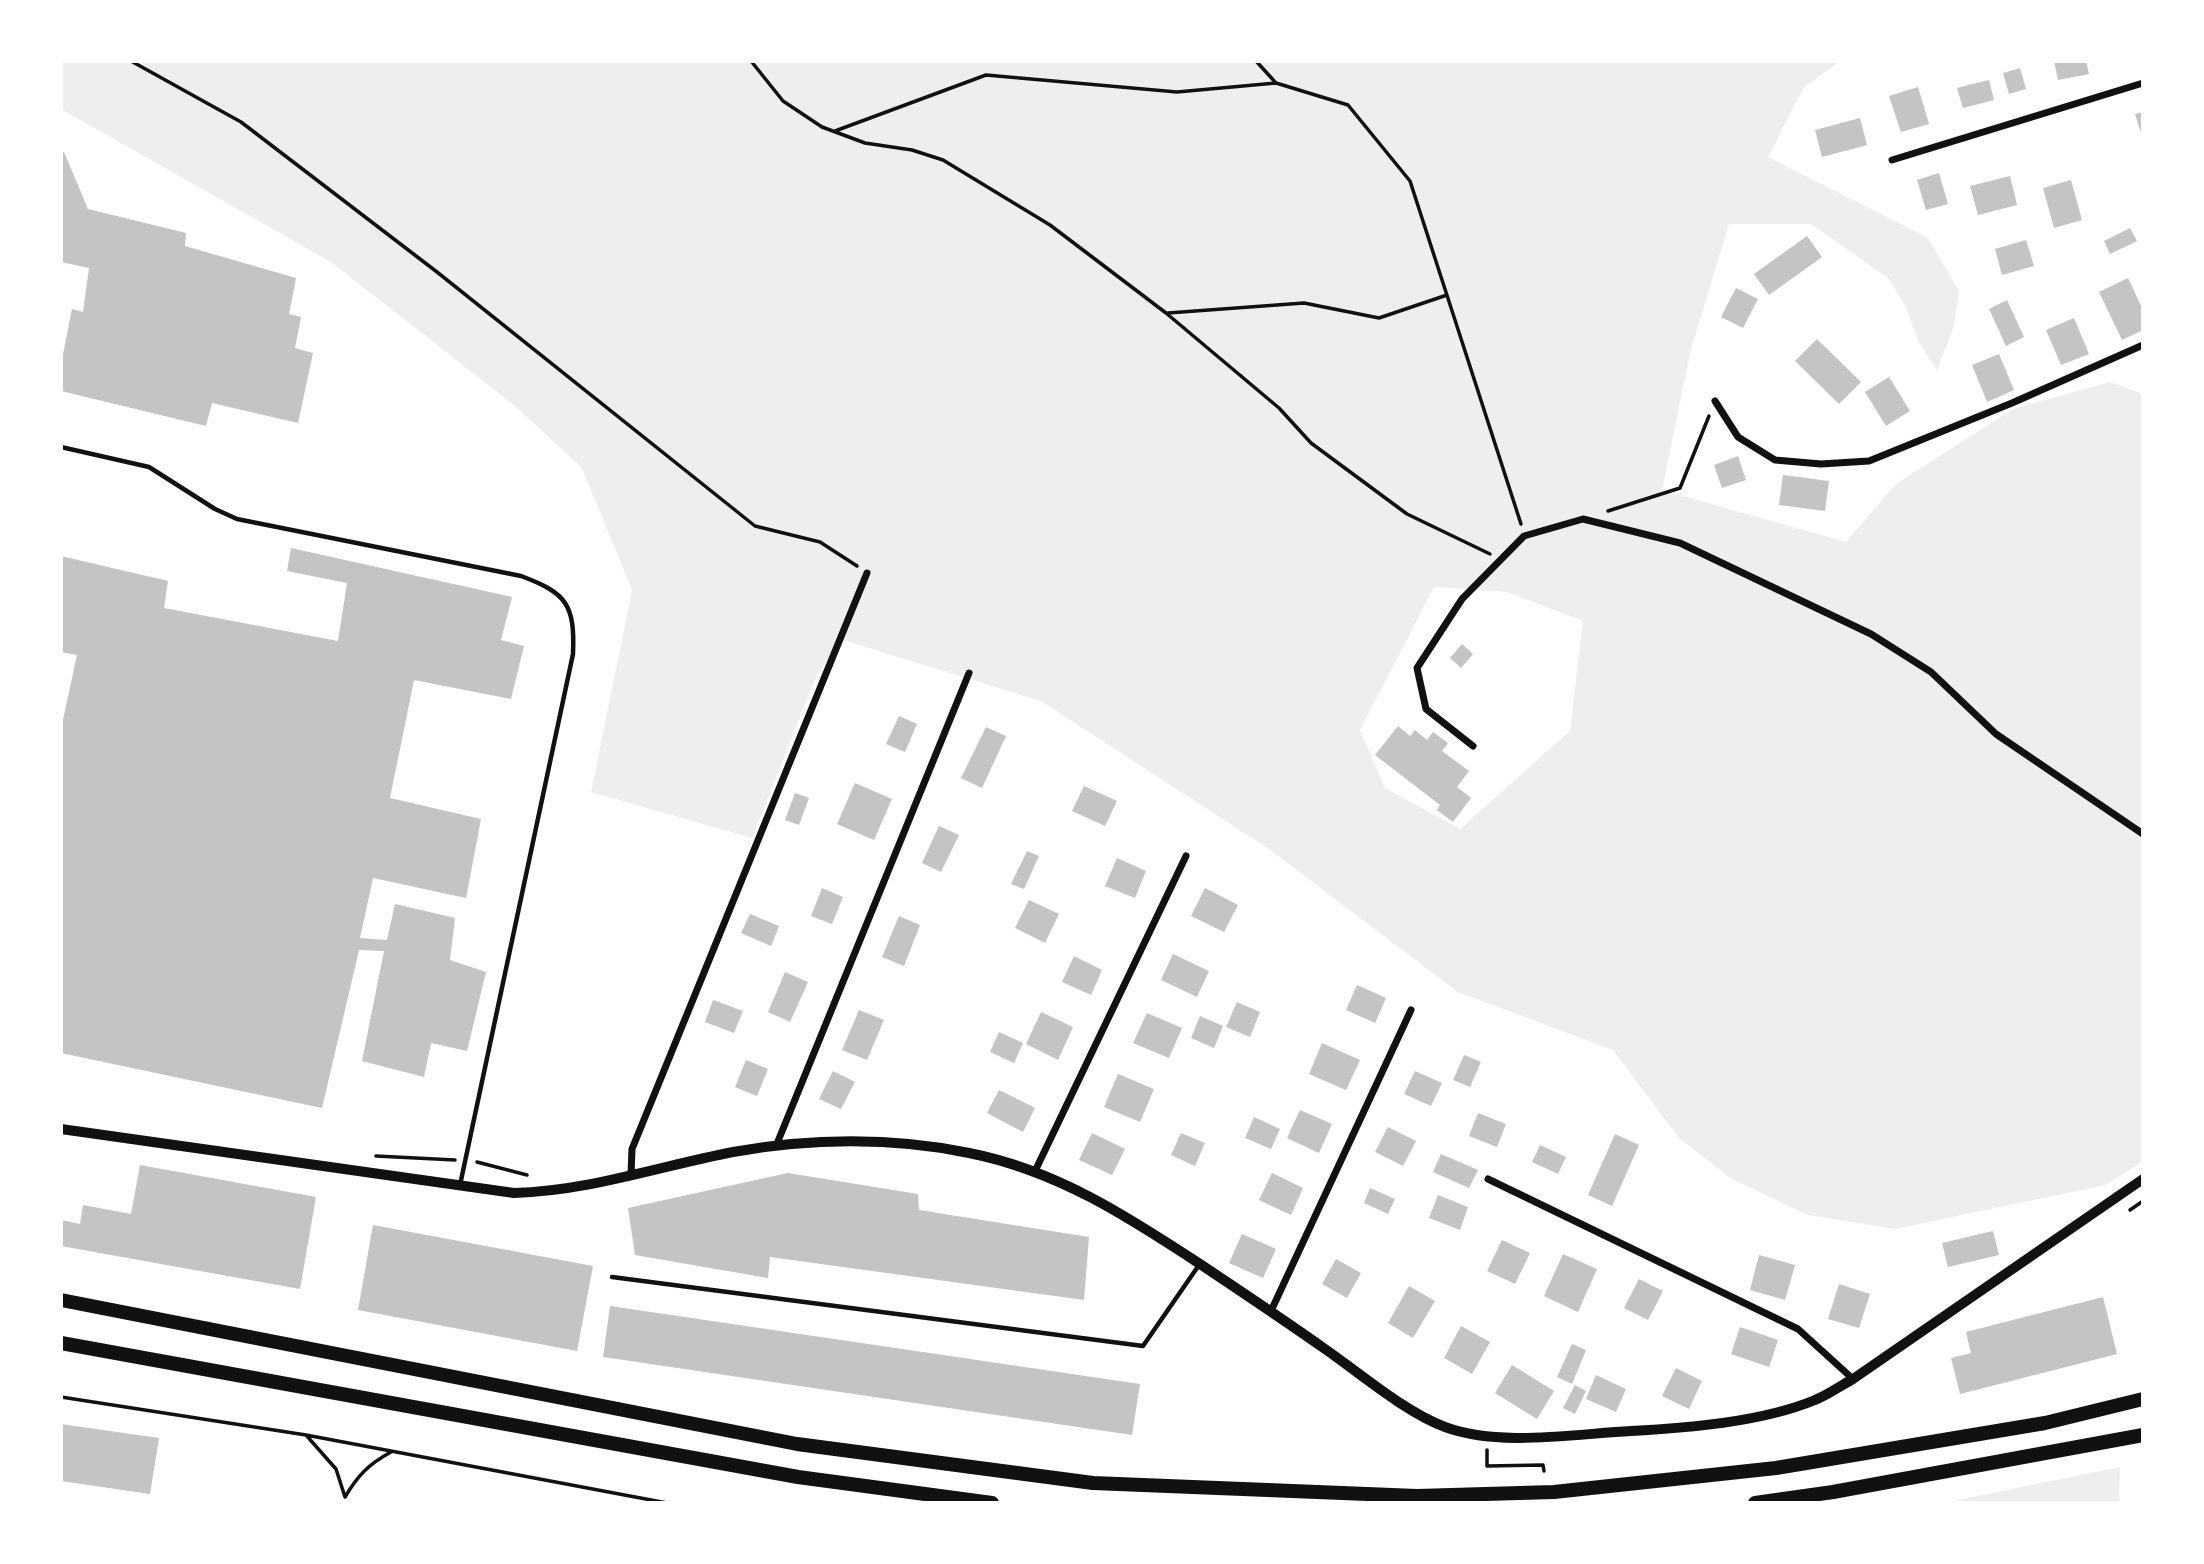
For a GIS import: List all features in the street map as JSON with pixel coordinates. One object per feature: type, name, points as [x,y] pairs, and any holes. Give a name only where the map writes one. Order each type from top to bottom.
[{"type":"highway","points":[[61,1300],[797,1444],[1093,1483],[1417,1496],[1554,1492],[1790,1466],[2045,1423],[2143,1399]]},
{"type":"highway","points":[[61,1343],[798,1477],[992,1503]]},
{"type":"highway","points":[[1755,1503],[1833,1492],[2143,1435]]},
{"type":"highway","points":[[1810,1503],[1833,1492]]},
{"type":"street","points":[[1892,160],[2143,83]]},
{"type":"street","points":[[1715,401],[1738,437],[1775,460],[1821,464],[1869,461],[2012,403],[2143,345]]},
{"type":"street","points":[[1473,746],[1426,709],[1417,668],[1462,599],[1524,536],[1583,519],[1680,542],[1871,634],[1931,671],[1996,734],[2143,834]]},
{"type":"street","points":[[631,1175],[632,1149],[867,573]]},
{"type":"street","points":[[776,1146],[969,673]]},
{"type":"street","points":[[1036,1169],[1186,856]]},
{"type":"street","points":[[1271,1311],[1411,1010]]},
{"type":"street","points":[[61,1129],[514,1193],[551,1192],[776,1146],[823,1142],[906,1144],[968,1152],[1036,1169],[1136,1221],[1402,1402],[1444,1427],[1486,1438],[1645,1430],[1768,1415],[1816,1400],[1853,1380],[2143,1179]]},
{"type":"street","points":[[1488,1179],[1798,1329],[1853,1380]]},
{"type":"lane","points":[[61,447],[149,467],[215,509],[237,519],[520,576],[549,586],[569,606],[574,624],[572,654],[460,1186]]},
{"type":"lane","points":[[612,1277],[1143,1346],[1200,1264]]},
{"type":"path","points":[[131,61],[241,122],[437,272],[755,526],[820,542],[867,573]]},
{"type":"path","points":[[751,61],[783,101],[834,132],[865,143],[912,150],[943,160],[1050,225],[1166,313],[1279,408],[1311,443],[1407,514],[1501,560]]},
{"type":"path","points":[[1256,61],[1276,83]]},
{"type":"path","points":[[834,132],[986,75],[1177,92],[1276,83],[1348,106],[1410,181],[1524,536]]},
{"type":"path","points":[[1166,313],[1304,303],[1379,318],[1447,295]]},
{"type":"path","points":[[1583,519],[1680,488],[1715,401]]},
{"type":"path","points":[[369,1156],[465,1161],[487,1164],[524,1175],[536,1174]]},
{"type":"path","points":[[2120,1216],[2143,1201]]},
{"type":"path","points":[[61,1397],[306,1435],[667,1503]]},
{"type":"path","points":[[306,1435],[335,1469],[346,1503]]},
{"type":"path","points":[[1486,1438],[1487,1466],[1543,1465],[1544,1471]]},
{"type":"path","points":[[1474,1451],[1500,1451]]},
{"type":"path","points":[[345,1497],[358,1474],[391,1452]]},
{"type":"shaded area","points":[[61,61],[1840,61],[1804,87],[1768,157],[1928,238],[1959,291],[1954,325],[1937,371],[1918,341],[1906,307],[1888,278],[1811,224],[1729,224],[1691,349],[1662,490],[1846,542],[1896,484],[2013,409],[2110,382],[2143,394],[2143,1161],[2106,1185],[1895,1229],[1808,1215],[1732,1179],[1679,1138],[1613,1050],[1458,992],[1269,849],[1041,701],[843,640],[817,674],[752,838],[591,792],[632,590],[582,468],[514,405],[331,262],[61,109]],"holes":[[[1434,587],[1507,592],[1583,621],[1570,731],[1460,829],[1385,788],[1360,730]]]},
{"type":"shaded area","points":[[2120,1467],[2119,1503],[1943,1503]]},
{"type":"building","points":[[2054,61],[2086,61],[2089,74],[2058,80]]},
{"type":"building","points":[[2020,68],[2026,89],[2009,94],[2003,73]]},
{"type":"building","points":[[1989,80],[1994,100],[1963,108],[1957,88]]},
{"type":"building","points":[[1918,87],[1929,124],[1901,132],[1889,96]]},
{"type":"building","points":[[2143,112],[2143,136],[2142,136],[2135,114]]},
{"type":"building","points":[[1860,118],[1867,145],[1822,157],[1815,130]]},
{"type":"building","points":[[64,152],[88,209],[186,233],[185,246],[296,278],[289,314],[301,317],[295,348],[313,353],[298,423],[212,403],[206,426],[61,391],[61,365],[72,309],[83,312],[89,268],[61,262],[61,153]]},
{"type":"building","points":[[1939,173],[1948,204],[1926,210],[1917,180]]},
{"type":"building","points":[[2010,176],[2017,205],[1978,215],[1970,186]]},
{"type":"building","points":[[2071,180],[2082,220],[2054,228],[2043,188]]},
{"type":"building","points":[[2130,228],[2137,241],[2110,254],[2104,241]]},
{"type":"building","points":[[1807,236],[1822,257],[1769,295],[1754,274]]},
{"type":"building","points":[[2026,240],[2034,266],[2002,275],[1995,249]]},
{"type":"building","points":[[2128,278],[2143,310],[2143,330],[2122,340],[2099,292]]},
{"type":"building","points":[[1736,288],[1758,299],[1743,328],[1721,317]]},
{"type":"building","points":[[2007,300],[2024,337],[2006,346],[1989,309]]},
{"type":"building","points":[[2074,318],[2089,354],[2061,365],[2046,330]]},
{"type":"building","points":[[1817,339],[1861,382],[1839,404],[1795,361]]},
{"type":"building","points":[[1999,354],[2014,390],[1987,402],[1972,365]]},
{"type":"building","points":[[1889,377],[1910,411],[1886,426],[1865,392]]},
{"type":"building","points":[[1738,456],[1746,480],[1722,488],[1714,465]]},
{"type":"building","points":[[1783,475],[1829,481],[1825,511],[1779,505]]},
{"type":"building","points":[[291,548],[512,597],[501,640],[524,646],[511,699],[414,680],[390,798],[481,819],[466,898],[373,878],[360,938],[387,940],[395,904],[455,918],[450,960],[486,972],[467,1051],[431,1043],[424,1077],[362,1061],[384,951],[359,950],[322,1108],[61,1053],[61,729],[77,655],[61,652],[61,556],[168,581],[164,608],[338,641],[347,583],[287,571]]},
{"type":"building","points":[[1462,644],[1473,654],[1461,668],[1450,658]]},
{"type":"building","points":[[899,716],[917,724],[905,752],[886,744]]},
{"type":"building","points":[[1398,726],[1410,736],[1415,730],[1427,740],[1433,732],[1448,743],[1442,751],[1469,771],[1457,787],[1471,798],[1453,822],[1437,810],[1440,805],[1375,755]]},
{"type":"building","points":[[986,727],[1006,736],[982,788],[961,778]]},
{"type":"building","points":[[855,783],[892,799],[874,840],[837,824]]},
{"type":"building","points":[[1084,786],[1117,801],[1105,826],[1072,811]]},
{"type":"building","points":[[795,793],[809,798],[799,825],[785,820]]},
{"type":"building","points":[[939,826],[959,835],[941,872],[922,863]]},
{"type":"building","points":[[1027,851],[1039,856],[1024,889],[1011,884]]},
{"type":"building","points":[[1117,858],[1146,871],[1135,898],[1105,886]]},
{"type":"building","points":[[822,888],[843,897],[832,924],[811,916]]},
{"type":"building","points":[[1205,888],[1238,905],[1224,932],[1191,916]]},
{"type":"building","points":[[1029,900],[1059,914],[1045,943],[1015,928]]},
{"type":"building","points":[[750,914],[779,926],[771,946],[741,933]]},
{"type":"building","points":[[899,916],[920,925],[904,966],[882,957]]},
{"type":"building","points":[[1173,954],[1209,971],[1197,997],[1161,980]]},
{"type":"building","points":[[1074,956],[1102,970],[1091,995],[1062,982]]},
{"type":"building","points":[[785,972],[808,982],[790,1022],[768,1012]]},
{"type":"building","points":[[1357,985],[1386,998],[1375,1023],[1346,1010]]},
{"type":"building","points":[[713,1000],[743,1011],[734,1033],[705,1022]]},
{"type":"building","points":[[1237,1002],[1260,1012],[1250,1037],[1226,1027]]},
{"type":"building","points":[[859,1010],[884,1020],[867,1060],[842,1050]]},
{"type":"building","points":[[1041,1012],[1073,1027],[1058,1060],[1026,1044]]},
{"type":"building","points":[[1147,1013],[1182,1028],[1169,1058],[1133,1043]]},
{"type":"building","points":[[1200,1016],[1223,1026],[1214,1048],[1191,1038]]},
{"type":"building","points":[[999,1032],[1023,1043],[1014,1063],[990,1052]]},
{"type":"building","points":[[1322,1043],[1360,1060],[1346,1090],[1309,1074]]},
{"type":"building","points":[[1464,1055],[1481,1062],[1470,1087],[1453,1080]]},
{"type":"building","points":[[746,1060],[768,1069],[757,1096],[735,1087]]},
{"type":"building","points":[[833,1071],[855,1082],[841,1109],[819,1099]]},
{"type":"building","points":[[1415,1071],[1442,1083],[1431,1106],[1404,1094]]},
{"type":"building","points":[[1118,1074],[1154,1089],[1140,1122],[1104,1107]]},
{"type":"building","points":[[999,1090],[1035,1108],[1023,1132],[987,1113]]},
{"type":"building","points":[[1300,1110],[1332,1124],[1319,1153],[1287,1138]]},
{"type":"building","points":[[1478,1113],[1506,1124],[1497,1147],[1469,1136]]},
{"type":"building","points":[[1254,1117],[1280,1129],[1271,1149],[1245,1138]]},
{"type":"building","points":[[1388,1127],[1416,1141],[1403,1166],[1375,1152]]},
{"type":"building","points":[[1092,1133],[1125,1149],[1112,1175],[1079,1160]]},
{"type":"building","points":[[1181,1133],[1205,1143],[1195,1166],[1171,1155]]},
{"type":"building","points":[[1615,1134],[1639,1145],[1612,1206],[1588,1195]]},
{"type":"building","points":[[1540,1145],[1566,1157],[1558,1174],[1532,1162]]},
{"type":"building","points":[[1441,1154],[1478,1170],[1469,1188],[1433,1172]]},
{"type":"building","points":[[140,1165],[316,1197],[300,1289],[61,1246],[61,1220],[80,1224],[83,1205],[131,1214]]},
{"type":"building","points":[[788,1173],[918,1194],[919,1210],[1089,1237],[1084,1300],[770,1257],[768,1278],[635,1255],[628,1208]]},
{"type":"building","points":[[1272,1173],[1303,1188],[1291,1215],[1259,1200]]},
{"type":"building","points":[[1370,1188],[1395,1199],[1388,1214],[1364,1203]]},
{"type":"building","points":[[1438,1195],[1468,1207],[1460,1230],[1429,1218]]},
{"type":"building","points":[[373,1225],[593,1266],[577,1351],[358,1310]]},
{"type":"building","points":[[1993,1231],[1999,1255],[1948,1267],[1942,1243]]},
{"type":"building","points":[[1242,1234],[1276,1249],[1263,1278],[1229,1263]]},
{"type":"building","points":[[1502,1240],[1530,1253],[1515,1284],[1487,1271]]},
{"type":"building","points":[[1563,1254],[1597,1269],[1578,1312],[1544,1296]]},
{"type":"building","points":[[1759,1255],[1795,1265],[1785,1300],[1750,1290]]},
{"type":"building","points":[[1336,1259],[1361,1273],[1347,1298],[1322,1284]]},
{"type":"building","points":[[1639,1279],[1663,1291],[1648,1320],[1624,1308]]},
{"type":"building","points":[[1839,1284],[1870,1294],[1859,1328],[1828,1319]]},
{"type":"building","points":[[1409,1286],[1435,1301],[1413,1338],[1388,1323]]},
{"type":"building","points":[[2103,1297],[2117,1354],[1960,1394],[1951,1358],[1971,1353],[1966,1332]]},
{"type":"building","points":[[610,1306],[1140,1384],[1132,1435],[603,1357]]},
{"type":"building","points":[[1461,1326],[1490,1342],[1472,1374],[1444,1358]]},
{"type":"building","points":[[1740,1327],[1778,1340],[1769,1367],[1731,1354]]},
{"type":"building","points":[[1572,1344],[1586,1350],[1572,1384],[1557,1377]]},
{"type":"building","points":[[1512,1365],[1554,1391],[1537,1419],[1495,1393]]},
{"type":"building","points":[[1676,1368],[1702,1381],[1689,1409],[1662,1396]]},
{"type":"building","points":[[1596,1375],[1626,1389],[1616,1412],[1586,1399]]},
{"type":"building","points":[[1575,1385],[1586,1391],[1575,1414],[1563,1408]]},
{"type":"building","points":[[61,1424],[159,1438],[150,1494],[61,1481]]}]
